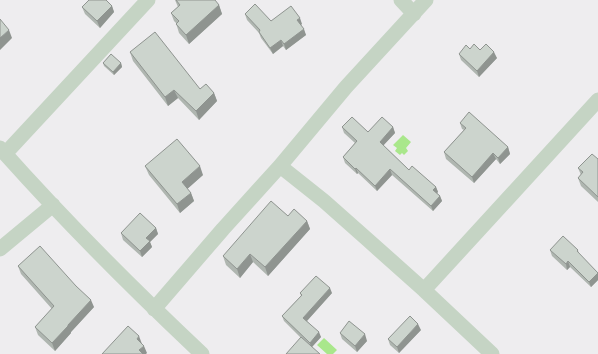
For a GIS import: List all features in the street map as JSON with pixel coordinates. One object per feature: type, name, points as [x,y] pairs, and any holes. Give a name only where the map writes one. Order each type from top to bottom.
[{"type":"street","points":[[402,0],[414,14]]},
{"type":"street","points":[[154,309],[280,166],[346,86],[426,0]]},
{"type":"street","points":[[141,3],[3,151],[97,253],[202,354]]},
{"type":"street","points":[[424,290],[598,100]]},
{"type":"street","points":[[280,166],[324,201],[424,290],[492,354]]},
{"type":"street","points":[[0,249],[53,205]]},
{"type":"shaded area","points":[[403,135],[411,142],[406,148],[408,151],[404,155],[402,153],[400,155],[395,151],[397,148],[393,145]]},
{"type":"shaded area","points":[[324,338],[337,350],[333,354],[327,354],[317,345]]},
{"type":"building","points":[[89,0],[106,0],[112,6],[97,21],[82,7]]},
{"type":"building","points":[[176,0],[215,0],[219,5],[186,35],[176,24],[179,21],[171,13],[180,5]]},
{"type":"building","points":[[255,4],[271,21],[291,6],[300,18],[297,20],[304,29],[284,44],[281,40],[270,48],[259,32],[260,30],[245,14]]},
{"type":"building","points":[[0,19],[9,30],[0,38]]},
{"type":"building","points":[[155,32],[200,89],[206,84],[214,93],[196,111],[174,90],[165,97],[130,52]]},
{"type":"building","points":[[474,44],[480,50],[486,44],[494,52],[477,71],[459,54],[466,45],[470,49]]},
{"type":"building","points":[[111,54],[121,63],[113,72],[103,63]]},
{"type":"building","points":[[469,112],[508,147],[498,158],[493,153],[472,177],[444,152],[466,128],[460,123]]},
{"type":"building","points":[[352,117],[368,132],[382,117],[393,127],[380,142],[409,170],[412,166],[436,187],[433,190],[440,196],[431,206],[390,169],[375,186],[343,157],[357,141],[342,127]]},
{"type":"building","points":[[177,139],[200,166],[182,182],[191,193],[177,204],[145,166]]},
{"type":"building","points":[[592,154],[598,159],[598,197],[578,178],[583,172],[578,168]]},
{"type":"building","points":[[271,201],[288,216],[294,209],[307,221],[265,267],[250,254],[237,269],[223,256]]},
{"type":"building","points":[[140,213],[156,228],[146,238],[150,241],[140,251],[121,233]]},
{"type":"building","points":[[563,236],[578,250],[577,251],[598,273],[589,282],[568,261],[566,264],[550,250]]},
{"type":"building","points":[[40,246],[76,286],[91,300],[52,343],[35,327],[54,306],[18,266]]},
{"type":"building","points":[[316,276],[330,288],[303,318],[319,332],[310,343],[282,316],[302,295],[300,293]]},
{"type":"building","points":[[410,316],[418,324],[397,347],[388,339]]},
{"type":"building","points":[[349,321],[365,334],[355,346],[340,333]]},
{"type":"building","points":[[128,326],[139,336],[137,339],[144,346],[139,350],[143,354],[102,354]]},
{"type":"building","points":[[301,337],[320,354],[286,354]]}]
